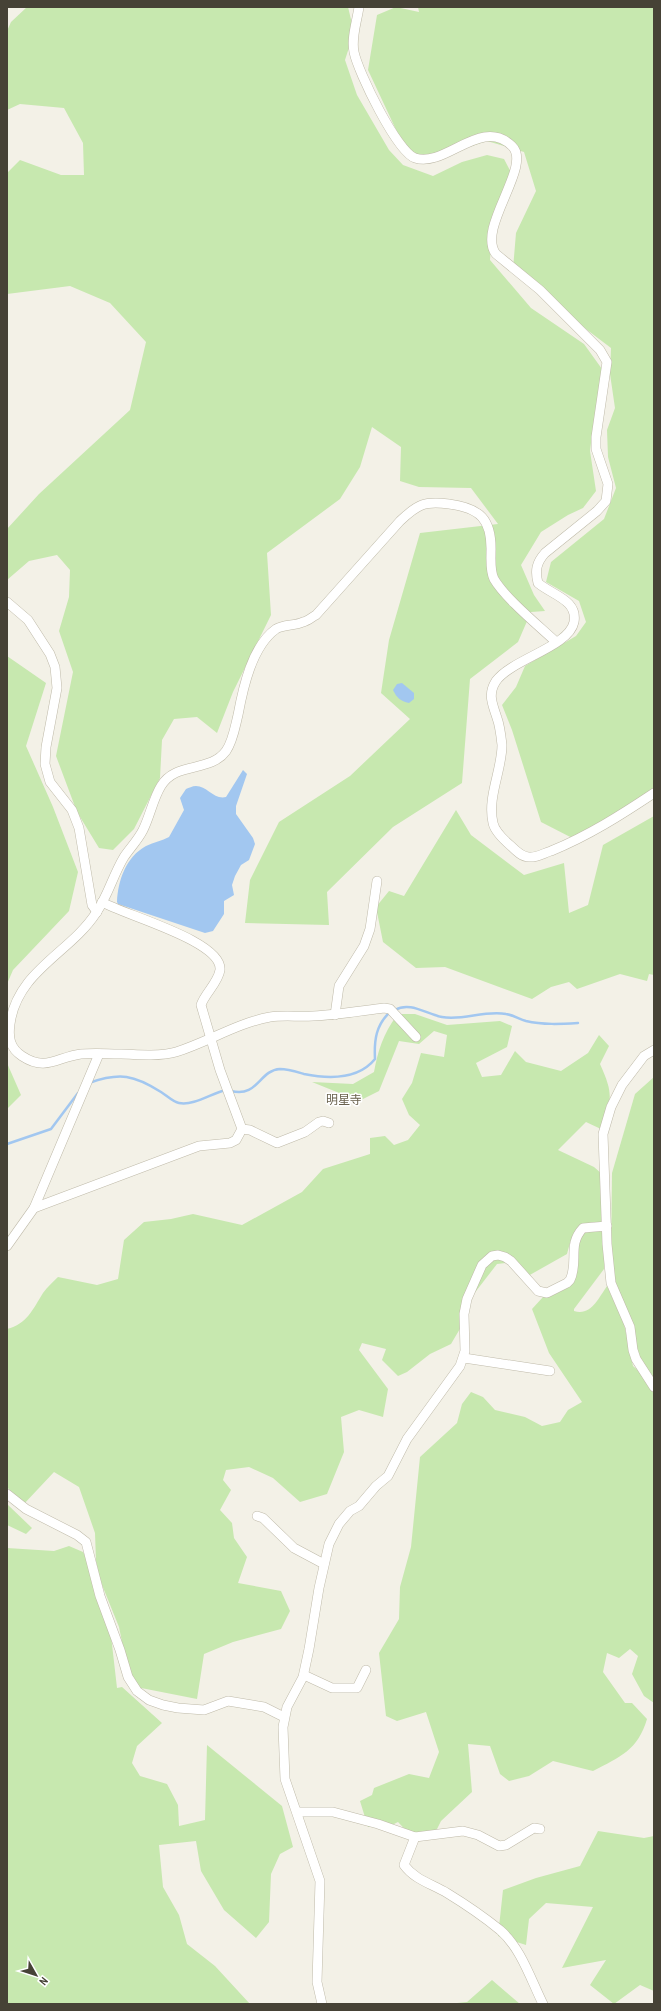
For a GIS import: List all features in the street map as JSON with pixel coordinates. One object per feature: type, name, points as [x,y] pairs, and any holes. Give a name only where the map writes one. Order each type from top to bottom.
[{"type":"street","points":[[359,7],[354,52],[367,88],[404,150],[415,158],[426,159],[441,155],[476,139],[488,137],[503,140],[512,146],[517,154],[516,166],[493,228],[492,249],[496,254],[540,290],[600,350],[607,362],[596,437],[596,449],[608,484],[606,501],[597,511],[545,553],[539,559],[536,566],[538,583],[565,600],[574,610],[574,622],[570,631],[556,642],[507,670],[496,681],[491,694],[491,703],[498,719],[502,746],[493,806],[493,822],[496,829],[519,854],[527,857],[534,857],[575,841],[612,821],[654,794]]},
{"type":"street","points":[[416,1037],[390,1009],[384,1008],[336,1015],[272,1017],[241,1025],[174,1052],[76,1055],[48,1065],[35,1063],[22,1056],[13,1048],[9,1036],[11,1017],[19,997],[29,980],[44,964],[64,948],[97,912],[123,858],[142,834],[161,786],[170,776],[182,769],[211,763],[219,758],[230,745],[244,683],[254,660],[266,640],[277,628],[304,622],[316,615],[400,521],[415,507],[433,502],[444,503],[471,508],[482,515],[488,528],[491,545],[490,565],[494,578],[509,598],[556,642]]},
{"type":"street","points":[[7,602],[28,620],[50,654],[55,667],[57,688],[46,747],[45,764],[50,782],[72,810],[79,828],[92,905],[97,912]]},
{"type":"street","points":[[336,1015],[339,986],[364,946],[370,929],[377,881]]},
{"type":"street","points":[[34,1208],[199,1146],[230,1143],[236,1140],[242,1129],[220,1070],[212,1037],[203,1015],[201,1005],[219,976],[220,968],[218,959],[201,945],[178,933],[113,909],[102,902]]},
{"type":"street","points":[[654,1050],[644,1056],[622,1085],[612,1107],[603,1134],[607,1244],[611,1283],[630,1327],[633,1350],[636,1359],[654,1387]]},
{"type":"street","points":[[7,1246],[34,1208],[99,1054]]},
{"type":"street","points":[[242,1129],[250,1130],[277,1143],[305,1132],[319,1122],[324,1121],[329,1123]]},
{"type":"street","points":[[322,2004],[317,1982],[320,1881],[285,1780],[284,1716],[304,1674],[329,1544],[339,1524],[350,1511],[359,1506],[376,1486],[388,1476],[407,1438],[464,1358],[464,1314],[467,1299],[482,1265],[487,1260],[498,1255],[505,1257],[511,1261],[538,1291],[546,1293],[567,1283],[572,1276],[574,1242],[577,1234],[583,1228],[607,1226]]},
{"type":"street","points":[[464,1358],[550,1371]]},
{"type":"street","points":[[7,1494],[26,1509],[77,1535],[86,1542],[100,1596],[120,1650],[128,1677],[138,1691],[149,1700],[163,1705],[204,1710],[228,1701],[264,1707],[284,1716]]},
{"type":"street","points":[[257,1516],[263,1518],[294,1548],[324,1564]]},
{"type":"street","points":[[304,1674],[332,1688],[357,1688],[366,1670]]},
{"type":"street","points":[[297,1812],[333,1812],[415,1836],[463,1831],[478,1835],[499,1846],[506,1845],[534,1828],[540,1829]]},
{"type":"street","points":[[415,1836],[405,1860],[404,1865],[407,1869],[415,1876],[446,1892],[501,1931],[526,1968],[543,2004]]},
{"type":"green space","points":[[27,7],[348,7],[354,32],[345,60],[357,95],[389,150],[403,165],[433,176],[462,162],[487,155],[504,159],[514,178],[492,227],[490,260],[531,308],[584,344],[602,369],[602,400],[593,427],[590,451],[596,491],[583,508],[568,515],[541,532],[521,565],[534,595],[545,611],[531,612],[518,642],[470,679],[462,783],[393,827],[327,892],[329,925],[245,923],[250,880],[279,822],[350,776],[410,719],[381,693],[389,640],[420,533],[498,524],[471,488],[419,487],[400,481],[401,447],[372,427],[360,467],[340,499],[267,553],[271,615],[233,692],[217,733],[197,717],[174,719],[162,740],[160,778],[134,829],[113,850],[99,848],[77,812],[56,756],[73,672],[59,631],[69,597],[70,570],[57,555],[29,561],[7,580],[7,529],[39,494],[130,410],[146,342],[110,303],[70,286],[7,294],[7,173],[20,160],[61,175],[84,175],[83,143],[64,108],[20,104],[7,110],[7,31],[11,22]]},
{"type":"green space","points":[[396,7],[419,12],[418,7],[654,7],[654,799],[580,842],[541,822],[512,730],[502,705],[516,687],[525,666],[576,636],[586,622],[579,601],[546,582],[551,562],[604,519],[616,488],[608,457],[607,430],[615,408],[610,374],[611,348],[549,301],[513,269],[516,233],[536,191],[524,152],[487,141],[426,161],[406,151],[368,70],[377,15]]},
{"type":"green space","points":[[7,656],[46,683],[26,746],[53,807],[78,872],[69,911],[13,970],[7,984]]},
{"type":"green space","points":[[456,810],[471,835],[524,875],[564,863],[569,913],[588,905],[603,845],[654,816],[654,975],[649,974],[647,981],[620,974],[577,989],[569,982],[551,987],[532,999],[445,967],[416,968],[383,942],[376,907],[389,891],[404,896]]},
{"type":"green space","points":[[398,1014],[415,1014],[447,1025],[500,1021],[512,1026],[507,1047],[476,1063],[482,1077],[501,1075],[515,1051],[526,1062],[561,1071],[588,1053],[599,1035],[609,1046],[600,1064],[608,1083],[610,1097],[603,1130],[586,1122],[558,1150],[594,1167],[602,1174],[603,1222],[587,1223],[581,1226],[574,1233],[567,1254],[528,1276],[513,1262],[497,1264],[463,1308],[461,1327],[451,1344],[430,1354],[407,1372],[398,1376],[382,1360],[386,1349],[362,1343],[359,1350],[388,1389],[383,1417],[359,1410],[341,1417],[344,1452],[327,1494],[300,1502],[273,1478],[249,1467],[226,1470],[223,1480],[231,1490],[220,1510],[232,1523],[234,1538],[247,1557],[238,1583],[281,1591],[290,1611],[281,1629],[233,1642],[204,1654],[197,1699],[131,1686],[119,1627],[100,1580],[96,1561],[95,1533],[79,1487],[54,1472],[23,1505],[7,1487],[7,1329],[20,1324],[25,1320],[48,1287],[58,1277],[97,1285],[118,1279],[124,1240],[144,1222],[171,1219],[193,1214],[242,1225],[302,1192],[323,1169],[370,1154],[370,1138],[385,1136],[394,1145],[408,1140],[420,1125],[409,1115],[402,1099],[412,1083],[421,1053],[444,1057],[447,1035],[434,1031],[419,1044],[399,1041],[379,1091],[359,1101],[312,1082],[353,1084],[374,1072],[377,1056],[382,1042]]},
{"type":"green space","points":[[7,1063],[21,1095],[7,1109]]},
{"type":"green space","points":[[654,1077],[654,1381],[638,1357],[617,1289],[611,1258],[612,1173],[635,1094]]},
{"type":"green space","points":[[599,1230],[604,1234],[604,1269],[574,1311],[580,1312],[590,1309],[607,1286],[624,1324],[633,1366],[642,1374],[654,1394],[654,1703],[644,1696],[632,1674],[638,1656],[630,1649],[619,1658],[607,1653],[603,1672],[625,1703],[632,1703],[647,1719],[639,1738],[620,1757],[593,1771],[553,1761],[529,1776],[509,1781],[500,1774],[490,1746],[468,1744],[472,1792],[441,1821],[435,1833],[417,1842],[398,1822],[390,1826],[368,1827],[360,1801],[372,1795],[374,1788],[409,1774],[429,1778],[439,1752],[426,1712],[397,1721],[386,1716],[379,1653],[399,1619],[400,1587],[411,1547],[420,1457],[457,1423],[462,1404],[471,1392],[483,1397],[495,1410],[525,1417],[542,1426],[560,1422],[568,1410],[582,1402],[549,1353],[532,1309],[543,1297],[569,1287],[578,1238],[584,1233]]},
{"type":"green space","points":[[7,1504],[32,1528],[26,1534],[7,1525]]},
{"type":"green space","points":[[69,1546],[83,1552],[91,1566],[110,1627],[117,1688],[122,1687],[162,1723],[137,1746],[132,1763],[140,1776],[167,1784],[178,1805],[179,1826],[205,1820],[207,1745],[282,1806],[293,1847],[280,1854],[271,1874],[269,1922],[256,1938],[224,1910],[201,1871],[196,1841],[159,1845],[163,1887],[179,1915],[187,1944],[215,1966],[250,2004],[7,2004],[7,1548],[54,1551]]},
{"type":"green space","points":[[598,1831],[644,1838],[654,1836],[654,1991],[640,1985],[614,2004],[590,1985],[606,1960],[562,1968],[593,1907],[546,1903],[529,1919],[526,1945],[498,1936],[503,1890],[536,1878],[580,1866]]},
{"type":"green space","points":[[492,1980],[520,2004],[447,2004],[467,2002]]},
{"type":"water","points":[[402,683],[414,693],[414,699],[409,703],[399,699],[393,690],[397,684]]},
{"type":"water","points":[[243,770],[247,774],[236,806],[236,814],[253,838],[255,844],[249,860],[241,865],[235,876],[232,885],[234,895],[224,901],[224,914],[213,931],[205,933],[118,904],[119,886],[128,863],[133,856],[146,846],[169,837],[184,810],[180,798],[186,789],[195,786],[200,787],[218,797],[226,797]]},
{"type":"waterway","points":[[395,1010],[412,1007],[442,1017],[450,1018],[498,1013],[539,1023],[578,1023]]},
{"type":"waterway","points":[[231,1091],[247,1091],[267,1074],[280,1069],[323,1077],[342,1076],[360,1071],[375,1059],[377,1033],[385,1017],[390,1012]]},
{"type":"waterway","points":[[89,1083],[110,1077],[126,1077],[143,1082],[179,1103],[191,1103],[226,1090]]},
{"type":"waterway","points":[[7,1144],[51,1129],[78,1093]]},
{"type":"district","name":"明星寺","points":[[344,1100]]}]
